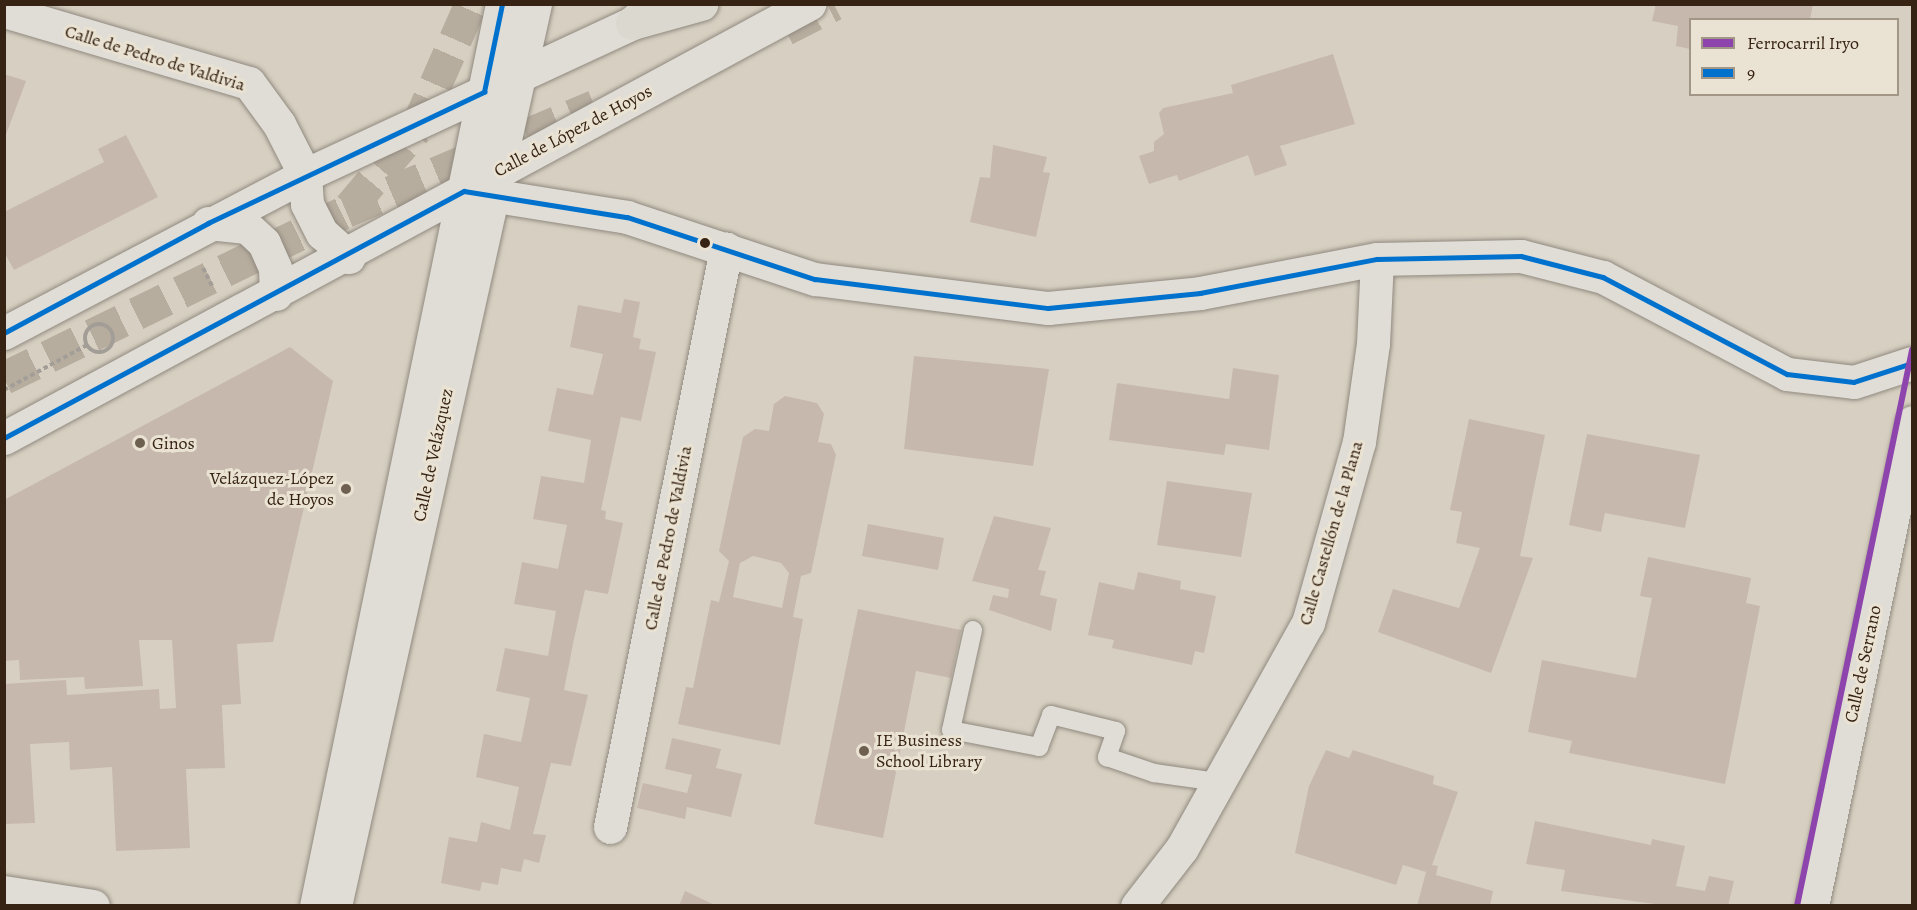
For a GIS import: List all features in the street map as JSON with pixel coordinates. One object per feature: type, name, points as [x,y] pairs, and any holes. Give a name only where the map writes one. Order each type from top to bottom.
[{"type":"main road","points":[[643,14],[701,4]]},
{"type":"street","name":"Calle de Velázquez","points":[[335,906],[483,186],[484,93],[502,4]]},
{"type":"street","name":"Calle de Velázquez","points":[[316,906],[483,186],[519,76],[535,4]]},
{"type":"street","name":"Calle de López de Hoyos","points":[[4,438],[483,186],[809,4]]},
{"type":"street","name":"Calle de Pedro de Valdivia","points":[[4,12],[249,83],[279,124],[305,175],[307,204],[321,233],[349,257]]},
{"type":"street","points":[[4,333],[197,229],[305,175],[484,93],[643,14]]},
{"type":"street","points":[[483,186],[627,217],[815,279],[1048,308],[1200,293],[1377,259],[1468,253],[1566,266],[1621,285],[1768,366],[1804,378],[1854,382],[1912,363]]},
{"type":"street","points":[[197,229],[247,227],[264,243],[275,268],[276,294]]},
{"type":"street","name":"Calle de Pedro de Valdivia","points":[[610,827],[726,249]]},
{"type":"street","name":"Calle Castellón de la Plana","points":[[1137,906],[1182,848],[1308,623],[1359,442],[1374,344],[1377,259]]},
{"type":"street","name":"Calle de Serrano","points":[[1812,906],[1908,467],[1912,422]]},
{"type":"street","points":[[4,892],[93,906]]},
{"type":"lane","points":[[973,630],[951,730],[1039,747],[1051,715],[1116,731],[1107,757],[1154,773],[1218,782]]},
{"type":"path","points":[[197,229],[229,318]]},
{"type":"path","points":[[4,390],[87,345],[107,350],[113,341],[111,329],[102,323],[91,326],[87,345]]},
{"type":"building","points":[[1656,4],[1813,4],[1810,18],[1689,18],[1689,49],[1676,46],[1678,26],[1652,21]]},
{"type":"building","points":[[1333,54],[1355,124],[1280,146],[1287,165],[1255,176],[1248,155],[1179,181],[1177,175],[1149,184],[1139,156],[1154,151],[1154,142],[1164,134],[1159,113],[1163,108],[1233,93],[1231,85]]},
{"type":"building","points":[[4,74],[26,81],[4,140]]},
{"type":"building","points":[[126,135],[158,197],[14,270],[4,252],[4,212],[104,162],[98,149]]},
{"type":"building","points":[[993,145],[1047,157],[1043,172],[1050,173],[1036,237],[970,222],[980,177],[990,178]]},
{"type":"building","points":[[624,299],[640,302],[633,337],[641,339],[639,349],[656,352],[641,421],[621,417],[601,510],[606,511],[605,519],[623,523],[608,594],[585,590],[574,639],[564,690],[588,695],[571,766],[551,763],[533,834],[546,835],[539,863],[524,859],[521,872],[501,868],[498,885],[482,882],[480,891],[441,883],[449,837],[477,842],[481,822],[510,830],[519,787],[476,777],[484,734],[521,742],[530,698],[496,691],[505,648],[548,656],[556,611],[514,604],[522,562],[558,569],[567,525],[533,519],[541,476],[584,483],[591,440],[548,431],[557,388],[593,395],[603,354],[570,347],[578,305],[621,313]]},
{"type":"building","points":[[290,347],[333,381],[273,642],[237,644],[241,704],[222,705],[225,768],[186,769],[190,848],[116,851],[112,767],[70,770],[69,742],[30,744],[35,823],[4,824],[4,684],[66,680],[67,695],[159,689],[160,709],[176,708],[172,640],[139,640],[143,686],[85,689],[84,677],[20,680],[19,660],[4,661],[4,500]]},
{"type":"building","points":[[914,356],[1049,369],[1033,466],[904,449]]},
{"type":"building","points":[[1233,368],[1279,375],[1269,450],[1226,444],[1224,455],[1109,440],[1117,383],[1229,399]]},
{"type":"building","points":[[785,396],[817,403],[824,414],[818,442],[831,444],[836,455],[811,573],[801,576],[793,617],[803,619],[780,745],[678,724],[686,687],[693,688],[711,600],[719,602],[729,561],[719,551],[743,437],[755,429],[769,431],[774,404]],"holes":[[[753,556],[781,563],[789,573],[782,608],[733,597],[740,563]]]},
{"type":"building","points":[[1469,419],[1545,435],[1520,556],[1533,558],[1491,673],[1378,632],[1393,589],[1459,608],[1480,548],[1456,543],[1462,512],[1450,510]]},
{"type":"building","points":[[1587,434],[1700,455],[1685,528],[1605,513],[1601,532],[1569,525]]},
{"type":"building","points":[[1167,481],[1252,493],[1241,557],[1157,545]]},
{"type":"building","points":[[994,516],[1051,528],[1038,570],[1046,571],[1040,595],[1057,599],[1051,631],[989,610],[993,595],[1008,598],[1009,589],[972,581]]},
{"type":"building","points":[[868,524],[944,538],[938,570],[862,556]]},
{"type":"building","points":[[1648,557],[1751,578],[1746,603],[1760,606],[1725,784],[1569,753],[1572,741],[1528,732],[1542,660],[1636,678],[1652,598],[1640,596]]},
{"type":"building","points":[[1138,572],[1181,581],[1180,589],[1216,596],[1204,653],[1195,651],[1192,665],[1112,648],[1114,640],[1088,635],[1099,582],[1134,590]]},
{"type":"building","name":"IE Business School Library","points":[[858,609],[961,630],[951,678],[916,671],[883,838],[814,824]]},
{"type":"building","points":[[672,738],[721,749],[716,768],[742,774],[731,817],[687,807],[685,819],[637,808],[643,783],[687,793],[692,775],[665,769]]},
{"type":"building","points":[[1326,750],[1349,758],[1353,750],[1434,776],[1433,784],[1458,792],[1432,865],[1438,866],[1436,875],[1493,891],[1490,906],[1417,906],[1426,872],[1403,865],[1396,885],[1295,853],[1309,786]]},
{"type":"building","points":[[1535,821],[1651,845],[1652,839],[1685,846],[1676,886],[1705,891],[1709,876],[1734,881],[1728,906],[1669,906],[1561,891],[1565,870],[1526,864]]},
{"type":"building","points":[[685,891],[717,906],[679,906]]},
{"type":"tunnel","points":[[350,207],[416,129],[471,4]]},
{"type":"tunnel","points":[[785,29],[834,4]]},
{"type":"tunnel","points":[[4,378],[346,211],[595,106]]},
{"type":"rail line","name":"Iryo","points":[[1797,906],[1912,350]]},
{"type":"transit line","name":"9","points":[[4,333],[208,223],[484,92],[502,4]]},
{"type":"transit line","name":"9","points":[[4,438],[464,191],[627,217],[815,279],[1048,308],[1200,293],[1377,259],[1521,256],[1603,277],[1787,374],[1854,382],[1912,363]]},
{"type":"place","name":"Ginos","points":[[140,443]]},
{"type":"place","name":"Velázquez-López de Hoyos","points":[[346,489]]},
{"type":"place","name":"IE Business School Library","points":[[864,751]]}]
